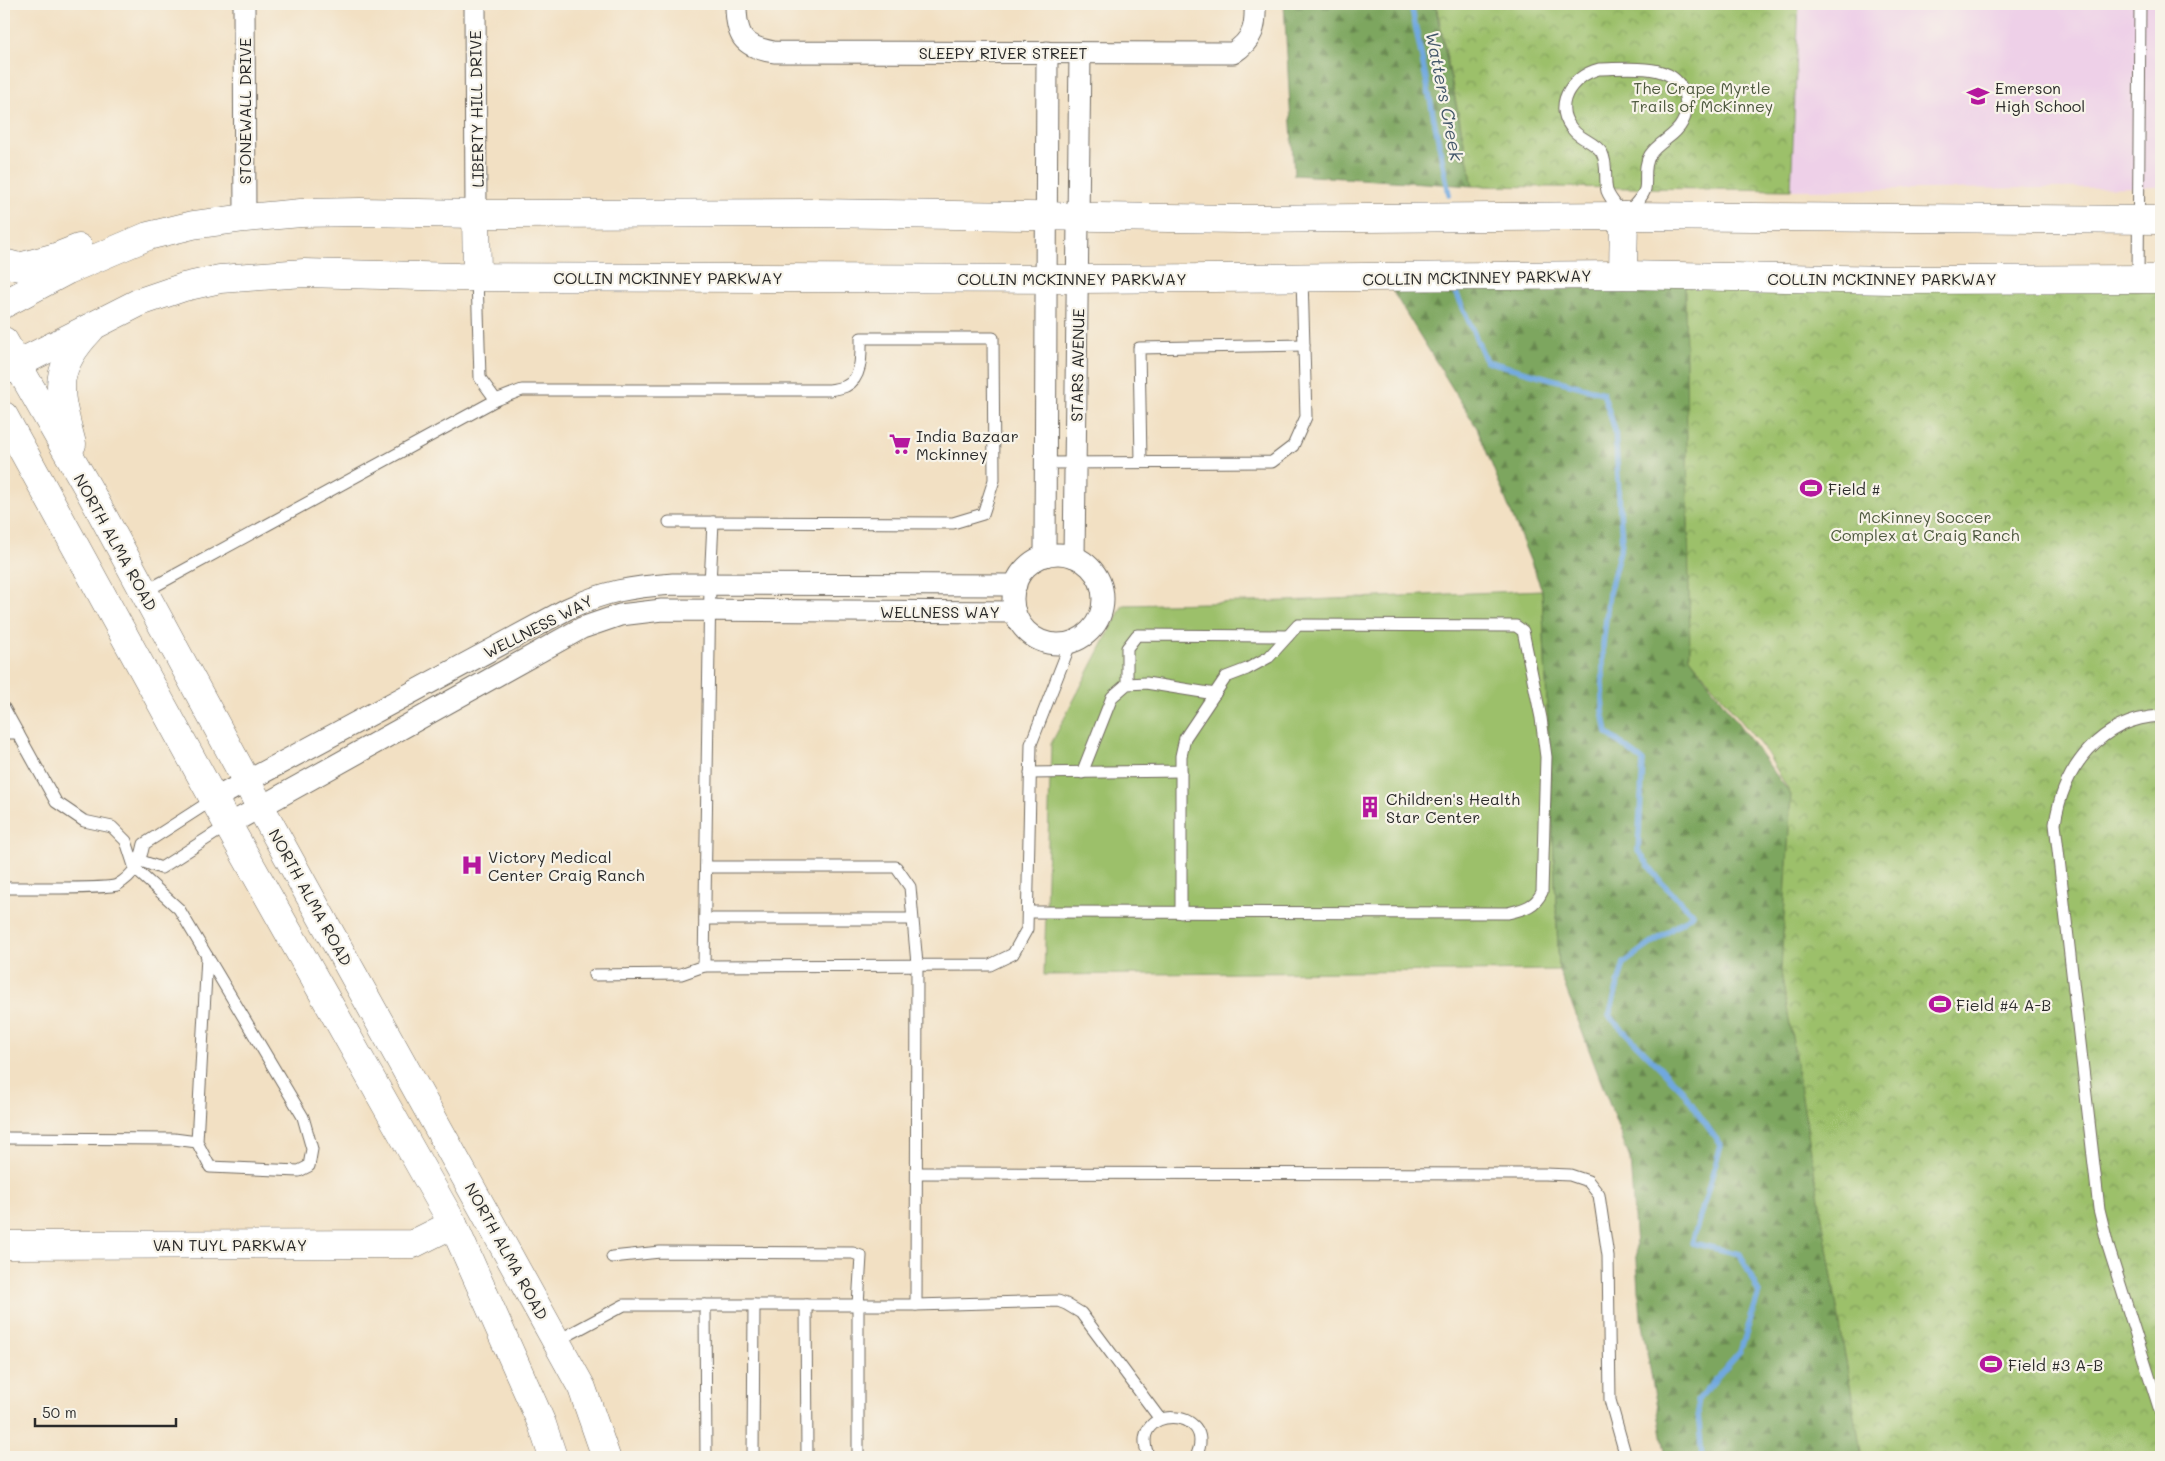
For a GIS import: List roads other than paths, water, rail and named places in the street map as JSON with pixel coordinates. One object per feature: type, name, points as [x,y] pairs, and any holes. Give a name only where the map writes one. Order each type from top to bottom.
[{"type":"street","name":"STONEWALL DRIVE","points":[[244,4],[244,218]]},
{"type":"street","name":"LIBERTY HILL DRIVE","points":[[475,4],[476,214]]},
{"type":"street","name":"SLEEPY RIVER STREET","points":[[736,4],[738,30],[744,41],[757,49],[774,52],[1080,53],[1233,53],[1245,45],[1253,32],[1255,4]]},
{"type":"street","name":"STARS AVENUE","points":[[1045,556],[1047,52]]},
{"type":"street","name":"STARS AVENUE","points":[[1074,557],[1080,53]]},
{"type":"street","points":[[4,304],[68,270],[148,236],[193,225],[300,213],[815,213],[1047,218],[1624,216],[2150,220]]},
{"type":"street","points":[[476,214],[478,277]]},
{"type":"street","points":[[1622,275],[1624,216]]},
{"type":"street","points":[[4,263],[19,267],[56,258],[107,236],[148,236]]},
{"type":"street","name":"COLLIN MCKINNEY PARKWAY","points":[[8,359],[98,322],[140,302],[184,287],[220,279],[304,273],[478,277],[1046,279],[1622,275],[1893,280],[2150,279]]},
{"type":"street","points":[[80,477],[62,402],[61,378],[74,347],[98,322]]},
{"type":"street","name":"NORTH ALMA ROAD","points":[[8,359],[80,477],[261,808],[557,1341],[582,1388],[606,1457]]},
{"type":"street","points":[[4,416],[15,452],[214,799],[452,1224],[542,1424],[553,1457]]},
{"type":"street","points":[[1059,554],[1074,557],[1093,570],[1100,580],[1104,596],[1103,607],[1097,622],[1086,635],[1072,642],[1057,644],[1033,637],[1022,626],[1015,612],[1014,593],[1018,578],[1031,563],[1045,556],[1059,554]]},
{"type":"street","name":"WELLNESS WAY","points":[[228,825],[261,808],[404,712],[487,666],[594,596],[632,587],[710,584],[1016,585]]},
{"type":"street","name":"WELLNESS WAY","points":[[487,666],[620,615],[662,610],[1015,612]]},
{"type":"street","name":"WELLNESS WAY","points":[[214,799],[247,780],[404,712]]},
{"type":"street","name":"VAN TUYL PARKWAY","points":[[4,1245],[412,1244],[452,1224]]},
{"type":"lane","points":[[2140,4],[2150,220],[2150,279]]},
{"type":"lane","points":[[1599,69],[1656,70],[1674,78],[1681,85],[1685,95],[1686,116],[1675,132],[1651,153],[1645,168],[1645,191],[1624,216],[1607,190],[1607,171],[1600,150],[1575,132],[1564,115],[1566,95],[1571,85],[1588,72],[1599,69]]},
{"type":"lane","points":[[478,277],[480,378],[496,400]]},
{"type":"lane","points":[[1046,463],[1141,461],[1272,462],[1293,446],[1306,417],[1302,278]]},
{"type":"lane","points":[[144,592],[496,400],[522,390],[830,390],[847,386],[854,378],[861,364],[861,338],[992,338],[994,480],[983,514],[953,523],[669,522]]},
{"type":"lane","points":[[1141,461],[1139,348],[1304,345]]},
{"type":"lane","points":[[704,966],[709,611],[713,522]]},
{"type":"lane","points":[[1028,912],[1180,913],[1508,913],[1526,909],[1537,902],[1542,892],[1546,757],[1541,718],[1523,631],[1516,626],[1298,625],[1269,657],[1247,669],[1226,677],[1185,738],[1180,756],[1180,913]]},
{"type":"lane","points":[[1127,684],[1127,648],[1137,635],[1288,636]]},
{"type":"lane","points":[[594,975],[681,974],[704,966],[990,965],[1013,954],[1027,929],[1032,744],[1072,642]]},
{"type":"lane","points":[[1082,773],[1112,697],[1127,684],[1146,683],[1215,694]]},
{"type":"lane","points":[[4,708],[56,802],[84,821],[112,827],[126,841],[138,865],[179,908],[303,1117],[312,1150],[310,1166],[300,1171],[210,1167],[197,1142],[207,956]]},
{"type":"lane","points":[[2161,716],[2144,717],[2117,728],[2083,754],[2065,785],[2060,798],[2055,824],[2100,1210],[2108,1246],[2161,1414]]},
{"type":"lane","points":[[4,733],[18,733]]},
{"type":"lane","points":[[1030,773],[1180,771]]},
{"type":"lane","points":[[4,888],[115,886],[138,865],[144,844],[214,799]]},
{"type":"lane","points":[[138,865],[161,868],[228,825]]},
{"type":"lane","points":[[706,867],[896,867],[910,887],[917,964],[916,1306]]},
{"type":"lane","points":[[705,919],[912,918]]},
{"type":"lane","points":[[4,1138],[174,1139],[197,1142]]},
{"type":"lane","points":[[917,1173],[1545,1174],[1570,1175],[1588,1181],[1599,1195],[1602,1207],[1608,1256],[1610,1400],[1626,1457]]},
{"type":"lane","points":[[612,1257],[660,1252],[853,1253],[861,1256],[858,1306],[858,1457]]},
{"type":"lane","points":[[557,1341],[624,1306],[916,1306],[1047,1301],[1066,1304],[1081,1313],[1160,1419]]},
{"type":"lane","points":[[705,1306],[706,1457]]},
{"type":"lane","points":[[754,1306],[754,1457]]},
{"type":"lane","points":[[806,1306],[806,1457]]},
{"type":"lane","points":[[1149,1457],[1145,1441],[1147,1432],[1152,1424],[1160,1419],[1177,1416],[1192,1424],[1199,1439],[1197,1457]]},
{"type":"waterway","name":"Watters Creek","points":[[1411,4],[1449,194]]},
{"type":"waterway","name":"Watters Creek","points":[[1456,292],[1486,361],[1603,393],[1615,430],[1622,543],[1609,593],[1603,645],[1603,711],[1607,733],[1643,761],[1638,851],[1661,882],[1693,914],[1624,963],[1609,1016],[1682,1090],[1721,1146],[1692,1243],[1740,1254],[1759,1293],[1740,1352],[1697,1401],[1702,1457]]},
{"type":"place","name":"Emerson High School","points":[[1978,96]]},
{"type":"place","name":"India Bazaar Mckinney","points":[[900,444]]},
{"type":"place","name":"Field #","points":[[1811,488]]},
{"type":"place","name":"Children's Health Star Center","points":[[1370,807]]},
{"type":"place","name":"Victory Medical Center Craig Ranch","points":[[472,865]]},
{"type":"place","name":"Field #4 A-B","points":[[1940,1004]]},
{"type":"place","name":"Field #3 A-B","points":[[1991,1364]]},
{"type":"park label","name":"The Crape Myrtle Trails of McKinney","points":[[1702,96]]},
{"type":"park label","name":"McKinney Soccer Complex at Craig Ranch","points":[[1925,525]]}]
